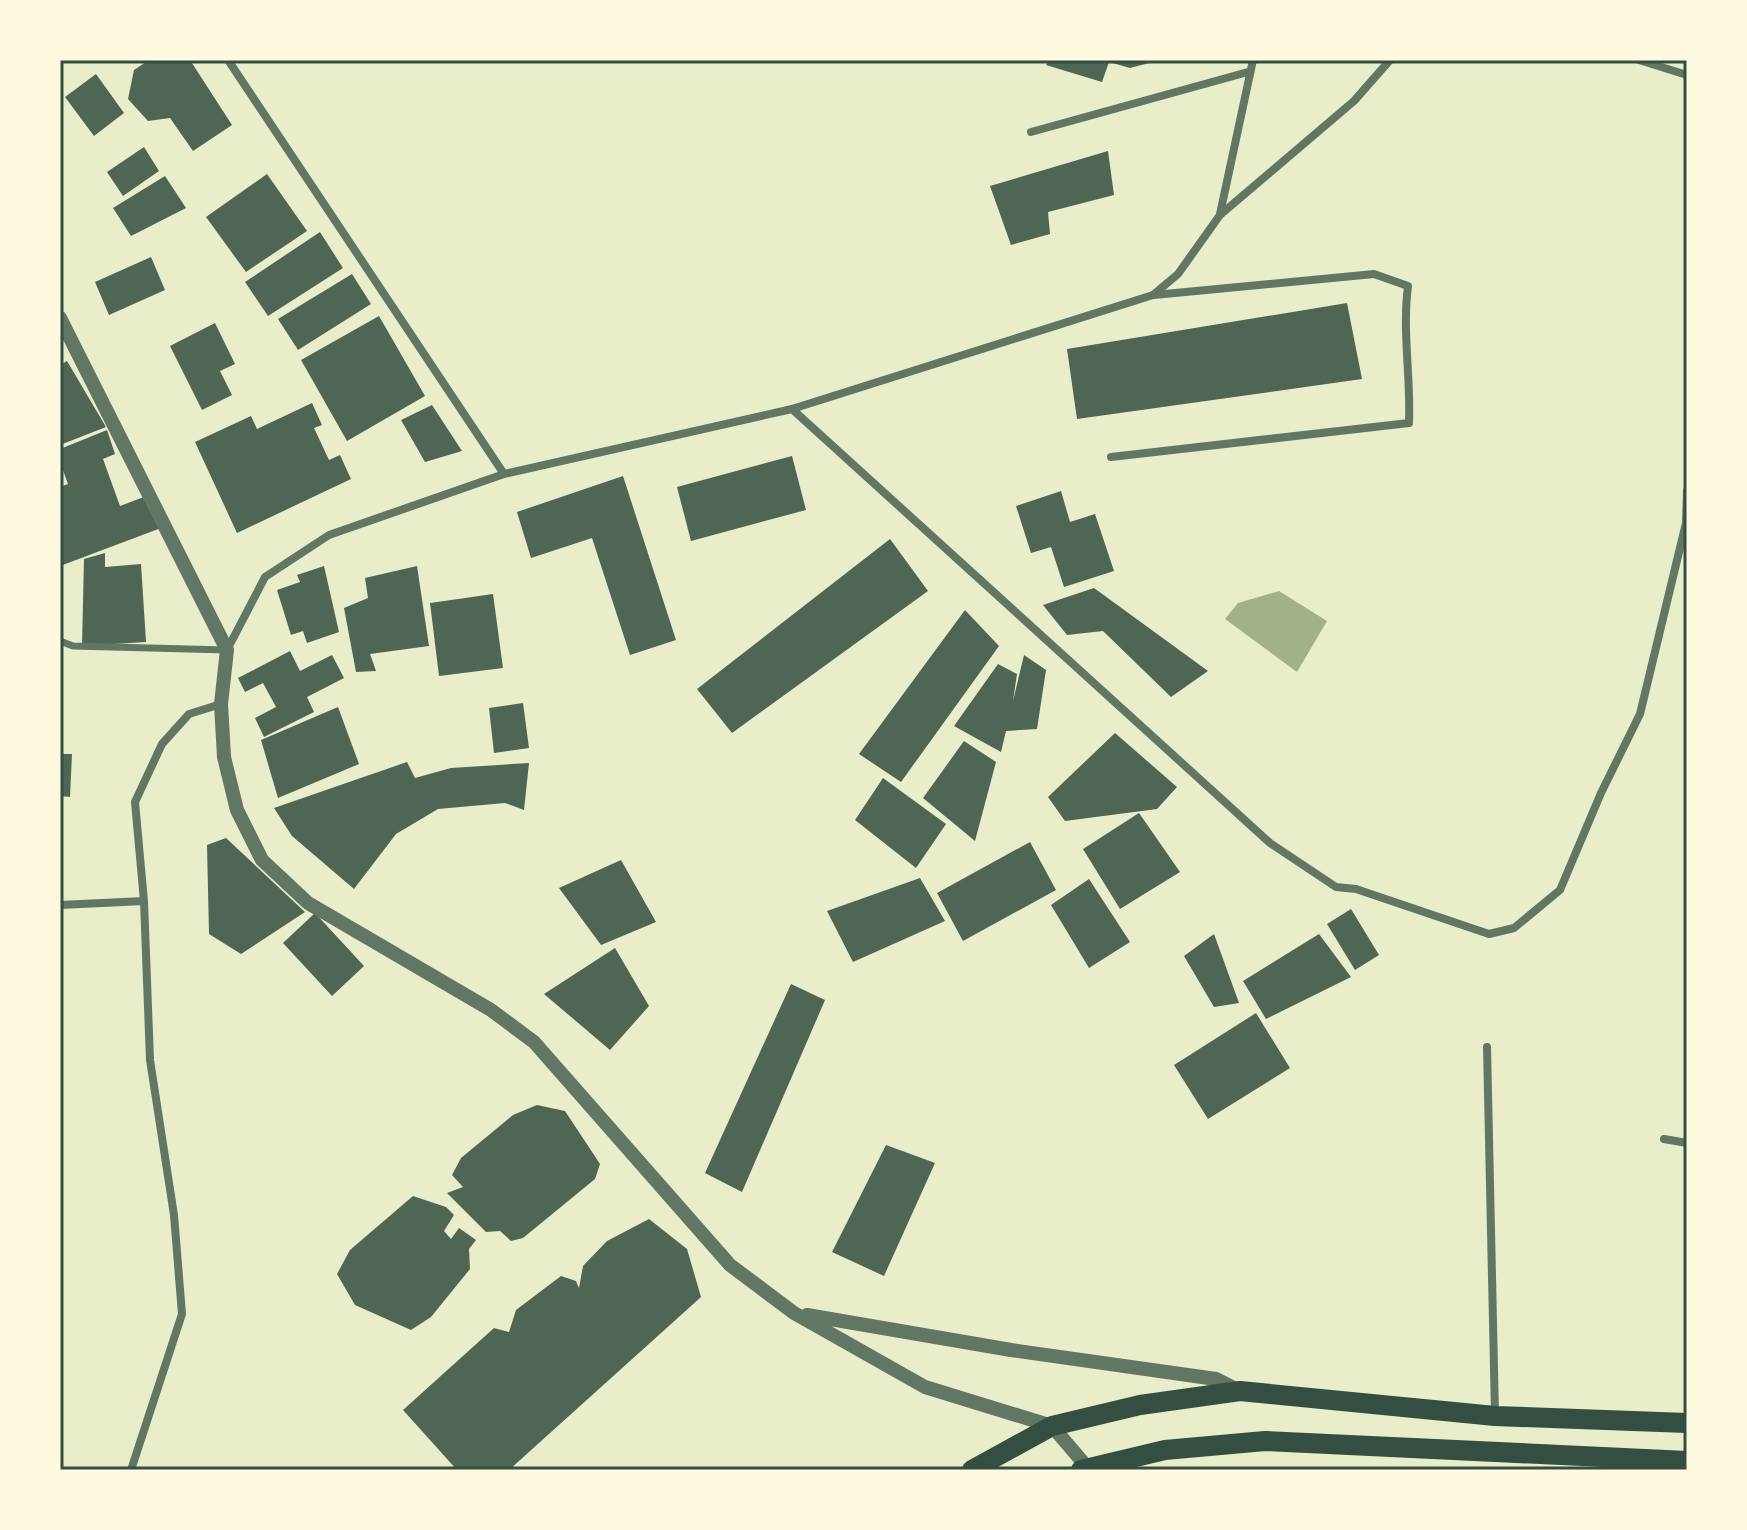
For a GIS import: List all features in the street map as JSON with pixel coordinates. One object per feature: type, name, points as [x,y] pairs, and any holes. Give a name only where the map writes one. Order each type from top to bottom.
[{"type":"main road","points":[[972,1470],[1052,1426],[1126,1407],[1240,1391],[1495,1416],[1687,1423]]},
{"type":"main road","points":[[1084,1469],[1165,1450],[1265,1441],[1687,1461]]},
{"type":"street","points":[[228,60],[504,474]]},
{"type":"street","points":[[1220,215],[1253,60]]},
{"type":"street","points":[[1153,295],[1178,274],[1220,215],[1354,101],[1390,60]]},
{"type":"street","points":[[1639,60],[1687,75]]},
{"type":"street","points":[[1031,132],[1248,72]]},
{"type":"street","points":[[1084,1469],[1052,1426],[925,1387],[794,1313],[730,1265],[534,1042],[491,1010],[308,903],[262,860],[237,810],[224,757],[221,704],[227,650],[265,577],[329,535],[504,474],[792,409],[1153,295],[1374,274],[1408,286],[1404,316],[1411,386],[1409,423],[1111,457]]},
{"type":"street","points":[[60,318],[227,650]]},
{"type":"street","points":[[792,409],[1270,843],[1336,887],[1356,889],[1489,934],[1514,928],[1560,890],[1601,793],[1640,714],[1686,523],[1687,491]]},
{"type":"street","points":[[60,641],[73,646],[227,650]]},
{"type":"street","points":[[131,1470],[182,1314],[174,1215],[150,1060],[144,901],[135,802],[162,744],[189,714],[221,704]]},
{"type":"street","points":[[60,905],[144,901]]},
{"type":"street","points":[[1487,1047],[1495,1416]]},
{"type":"street","points":[[1664,1139],[1687,1143]]},
{"type":"street","points":[[794,1313],[1011,1350],[1216,1379],[1240,1391]]},
{"type":"shaded area","points":[[1279,591],[1327,621],[1297,672],[1225,619],[1238,603]]},
{"type":"building","points":[[149,60],[190,60],[232,125],[193,151],[170,118],[148,121],[128,99],[134,70]]},
{"type":"building","points":[[1050,60],[1157,61],[1130,68],[1109,62],[1102,82],[1046,65]]},
{"type":"building","points":[[96,74],[124,113],[94,136],[65,97]]},
{"type":"building","points":[[144,147],[159,171],[123,196],[107,172]]},
{"type":"building","points":[[1108,151],[1114,195],[1048,212],[1050,234],[1011,245],[990,186]]},
{"type":"building","points":[[267,174],[307,231],[246,272],[206,217]]},
{"type":"building","points":[[165,176],[186,208],[131,236],[113,208]]},
{"type":"building","points":[[320,232],[343,268],[268,316],[245,282]]},
{"type":"building","points":[[151,257],[165,290],[109,315],[95,282]]},
{"type":"building","points":[[352,274],[371,304],[298,350],[278,319]]},
{"type":"building","points":[[1347,303],[1362,379],[1077,419],[1067,349]]},
{"type":"building","points":[[379,316],[425,396],[347,441],[301,360]]},
{"type":"building","points":[[215,323],[235,364],[220,371],[232,395],[202,410],[170,346]]},
{"type":"building","points":[[67,361],[106,427],[60,445],[60,365]]},
{"type":"building","points":[[312,403],[322,425],[314,428],[329,460],[340,455],[351,479],[237,533],[195,442],[251,416],[257,429]]},
{"type":"building","points":[[432,405],[462,451],[425,462],[401,420]]},
{"type":"building","points":[[107,430],[115,454],[103,459],[120,506],[149,495],[161,528],[60,566],[60,487],[68,484],[60,462],[60,449]]},
{"type":"building","points":[[792,456],[806,510],[691,541],[677,487]]},
{"type":"building","points":[[623,476],[676,640],[630,655],[592,538],[531,558],[517,512]]},
{"type":"building","points":[[1061,491],[1070,522],[1095,514],[1114,571],[1064,587],[1051,547],[1031,553],[1016,506]]},
{"type":"building","points":[[890,539],[928,591],[732,733],[697,689]]},
{"type":"building","points":[[105,553],[105,567],[141,564],[146,642],[82,646],[84,559]]},
{"type":"building","points":[[324,566],[339,632],[307,643],[303,631],[291,635],[277,590],[300,582],[297,575]]},
{"type":"building","points":[[417,566],[429,646],[370,654],[376,671],[356,672],[344,608],[368,598],[365,578]]},
{"type":"building","points":[[1094,588],[1208,671],[1171,697],[1103,631],[1067,635],[1043,605]]},
{"type":"building","points":[[493,594],[503,668],[439,676],[430,603]]},
{"type":"building","points":[[965,610],[999,646],[901,782],[859,754]]},
{"type":"building","points":[[290,651],[300,671],[332,655],[344,678],[307,697],[314,712],[264,737],[255,718],[276,707],[263,683],[245,692],[238,678]]},
{"type":"building","points":[[1024,655],[1046,670],[1037,729],[1006,731],[1001,752],[954,726],[998,664],[1017,674],[1013,701]]},
{"type":"building","points":[[523,703],[529,748],[494,753],[489,708]]},
{"type":"building","points":[[338,707],[359,764],[278,798],[261,740]]},
{"type":"building","points":[[1115,733],[1177,787],[1157,809],[1065,821],[1048,797]]},
{"type":"building","points":[[964,741],[996,762],[975,841],[923,798]]},
{"type":"building","points":[[60,754],[72,754],[70,797],[60,796]]},
{"type":"building","points":[[407,762],[415,778],[451,768],[529,763],[524,810],[505,803],[438,809],[396,834],[354,889],[292,836],[274,808]]},
{"type":"building","points":[[883,778],[946,824],[916,868],[855,820]]},
{"type":"building","points":[[1139,813],[1180,872],[1120,909],[1083,849]]},
{"type":"building","points":[[226,838],[305,912],[241,954],[209,934],[207,845]]},
{"type":"building","points":[[1030,842],[1056,890],[963,941],[937,893]]},
{"type":"building","points":[[621,860],[656,922],[601,945],[559,888]]},
{"type":"building","points":[[920,878],[945,921],[853,962],[827,911]]},
{"type":"building","points":[[1089,879],[1130,942],[1089,968],[1051,905]]},
{"type":"building","points":[[1351,909],[1379,955],[1355,970],[1327,924]]},
{"type":"building","points":[[315,913],[364,966],[332,996],[283,943]]},
{"type":"building","points":[[1214,934],[1239,1003],[1214,1007],[1184,956]]},
{"type":"building","points":[[1319,934],[1351,977],[1266,1019],[1243,981]]},
{"type":"building","points":[[615,948],[649,1006],[610,1050],[544,994]]},
{"type":"building","points":[[791,984],[825,1000],[742,1192],[705,1173]]},
{"type":"building","points":[[1256,1013],[1290,1068],[1208,1119],[1174,1065]]},
{"type":"building","points":[[537,1105],[565,1111],[600,1164],[595,1179],[523,1238],[511,1241],[500,1231],[486,1232],[447,1193],[463,1187],[452,1175],[461,1158],[513,1115]]},
{"type":"building","points":[[886,1145],[935,1163],[884,1276],[832,1252]]},
{"type":"building","points":[[413,1196],[446,1207],[454,1215],[444,1231],[451,1239],[459,1228],[476,1240],[469,1249],[470,1269],[431,1317],[411,1330],[355,1305],[337,1274],[350,1250]]},
{"type":"building","points":[[649,1219],[687,1249],[701,1297],[509,1470],[457,1470],[403,1410],[494,1328],[509,1332],[516,1310],[561,1276],[576,1281],[579,1288],[583,1266],[607,1241]]}]
